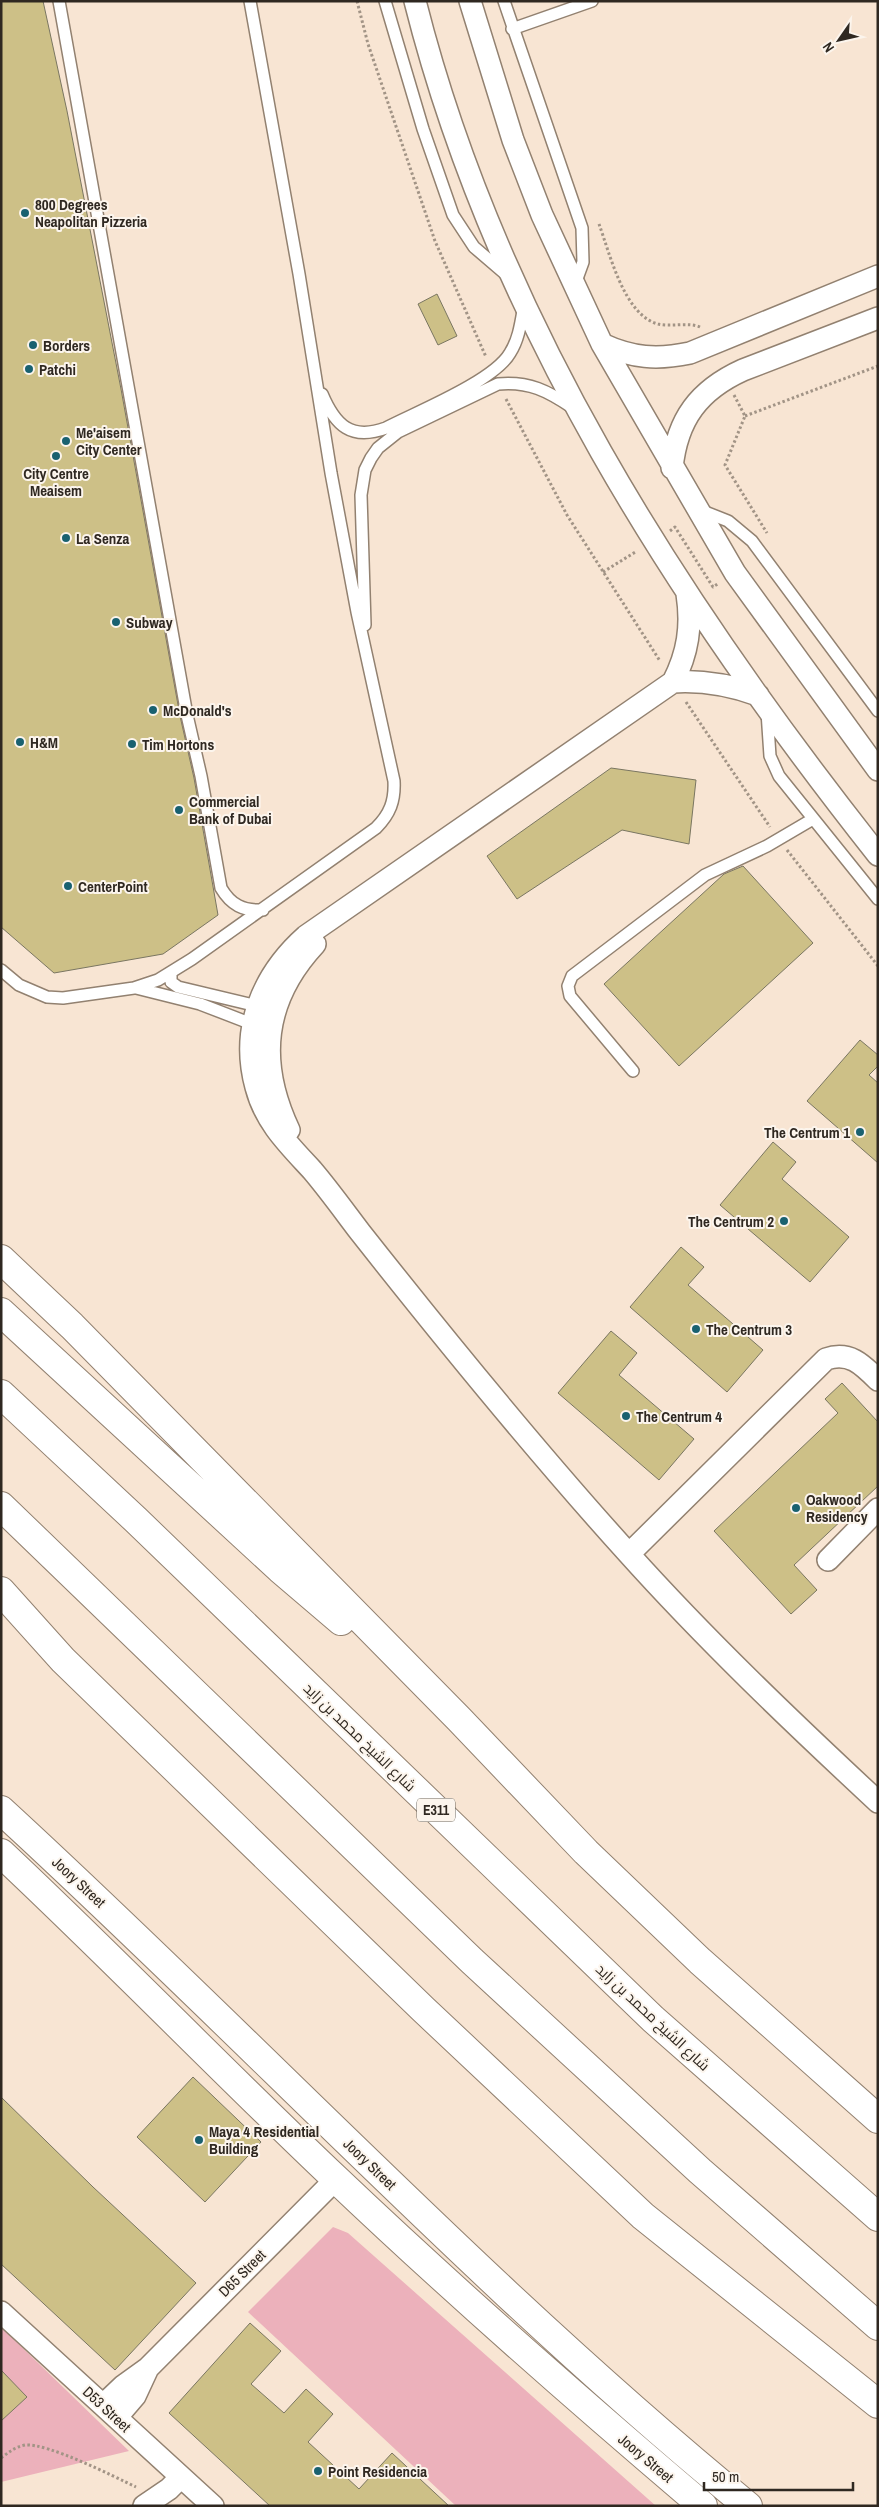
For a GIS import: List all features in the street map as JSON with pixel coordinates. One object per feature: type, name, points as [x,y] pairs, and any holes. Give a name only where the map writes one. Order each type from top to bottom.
[{"type":"main road","points":[[1,1259],[72,1326],[459,1719],[586,1852],[700,1961],[878,2119]]},
{"type":"main road","points":[[1,1312],[297,1585],[459,1719]]},
{"type":"main road","name":"شارع الشيخ محمد بن زايد","points":[[1,1394],[136,1520],[653,2019],[878,2216]]},
{"type":"main road","points":[[1,1506],[472,1961],[700,2171],[878,2326]]},
{"type":"main road","points":[[1,1591],[63,1660],[422,2009],[643,2216],[878,2404]]},
{"type":"main road","points":[[1,1614],[63,1660]]},
{"type":"main road","name":"Joory Street","points":[[1,1810],[103,1904],[451,2243],[602,2380],[748,2506]]},
{"type":"main road","name":"Joory Street","points":[[1,1853],[336,2179],[580,2402],[704,2506]]},
{"type":"main road","points":[[336,2179],[354,2181],[371,2190],[428,2240],[443,2244],[451,2243]]},
{"type":"street","points":[[416,1],[443,98],[467,167],[520,292],[577,410],[687,594],[838,804],[878,855]]},
{"type":"street","points":[[470,1],[513,140],[542,215],[574,288],[602,344],[672,468],[735,573],[878,770]]},
{"type":"street","points":[[602,344],[622,353],[645,358],[667,358],[690,353],[878,276]]},
{"type":"street","points":[[672,468],[674,446],[682,426],[693,407],[708,391],[726,378],[743,370],[878,318]]},
{"type":"street","points":[[687,594],[690,630],[681,666],[673,682],[346,911],[306,936],[281,960],[271,975],[255,1015],[250,1057],[256,1089],[278,1133],[313,1172],[548,1464],[629,1554],[745,1675],[878,1802]]},
{"type":"street","points":[[673,682],[690,681],[725,684],[762,700]]},
{"type":"street","points":[[313,1172],[292,1137],[276,1099],[271,1080],[269,1041],[272,1021],[285,984],[308,951],[346,911]]},
{"type":"street","points":[[629,1554],[826,1359],[835,1356],[855,1359],[878,1380]]},
{"type":"street","points":[[828,1560],[878,1509]]},
{"type":"street","name":"D65 Street","points":[[110,2411],[123,2386],[148,2368],[336,2179]]},
{"type":"street","name":"D53 Street","points":[[1,2312],[213,2506]]},
{"type":"street","points":[[150,2502],[181,2477]]},
{"type":"lane","points":[[59,1],[186,706],[221,888],[228,899],[238,907],[250,911],[263,910]]},
{"type":"lane","points":[[1,970],[18,985],[47,997],[62,998],[134,988],[171,974],[376,828],[392,807],[395,794],[394,781],[344,544],[314,376],[299,274],[250,1]]},
{"type":"lane","points":[[314,376],[334,419],[345,428],[359,433],[373,432],[492,371],[502,364],[515,345],[520,292],[474,246],[453,215],[423,129],[385,1]]},
{"type":"lane","points":[[504,1],[512,29],[582,228],[583,262],[574,288]]},
{"type":"lane","points":[[512,29],[577,4],[592,1]]},
{"type":"lane","points":[[365,639],[361,495],[365,470],[378,448],[398,432],[498,384],[512,383],[537,386],[549,391],[577,410]]},
{"type":"lane","points":[[698,510],[728,521],[752,541],[878,711]]},
{"type":"lane","points":[[762,700],[768,746],[774,767],[785,785],[878,899]]},
{"type":"lane","points":[[632,1071],[570,996],[568,986],[572,976],[705,875],[778,839],[813,819]]},
{"type":"lane","points":[[171,974],[171,982],[178,987],[255,1015]]},
{"type":"lane","points":[[134,988],[255,1015]]},
{"type":"path","points":[[357,1],[368,44],[435,241],[492,371]]},
{"type":"path","points":[[745,416],[878,366]]},
{"type":"path","points":[[498,384],[567,515],[673,682],[778,839],[878,966]]},
{"type":"path","points":[[1,2458],[19,2446],[36,2446],[95,2468],[150,2502]]},
{"type":"shaded area","points":[[333,2227],[348,2233],[656,2506],[456,2506],[248,2312]]},
{"type":"shaded area","points":[[1,2327],[129,2451],[1,2482]]},
{"type":"building","name":"Me'aisem City Center","points":[[1,1],[43,1],[67,111],[121,389],[218,915],[163,954],[54,973],[1,927]]},
{"type":"building","points":[[437,294],[457,336],[438,345],[418,304]]},
{"type":"building","points":[[611,768],[696,780],[689,844],[622,830],[517,899],[487,856]]},
{"type":"building","points":[[743,866],[813,943],[679,1066],[604,984],[724,874]]},
{"type":"building","name":"The Centrum 1","points":[[860,1040],[878,1055],[878,1066],[869,1075],[878,1083],[878,1163],[807,1101]]},
{"type":"building","name":"The Centrum 2","points":[[773,1142],[796,1162],[782,1179],[849,1237],[810,1282],[720,1205]]},
{"type":"building","name":"The Centrum 3","points":[[681,1247],[704,1267],[688,1285],[763,1350],[727,1392],[630,1307]]},
{"type":"building","name":"The Centrum 4","points":[[611,1331],[637,1353],[619,1375],[694,1439],[659,1480],[558,1393]]},
{"type":"building","name":"Oakwood Residency","points":[[842,1383],[878,1422],[878,1486],[794,1565],[817,1590],[791,1614],[714,1531],[838,1413],[825,1399]]},
{"type":"building","name":"Maya 4 Residential Building","points":[[193,2077],[261,2142],[205,2202],[137,2137]]},
{"type":"building","points":[[1,2097],[93,2187],[196,2283],[115,2370],[1,2264]]},
{"type":"building","points":[[250,2323],[281,2351],[251,2384],[284,2413],[306,2389],[333,2414],[308,2442],[359,2489],[392,2453],[449,2506],[270,2506],[169,2413]]},
{"type":"building","points":[[1,2370],[27,2397],[1,2421]]},
{"type":"place","name":"800 Degrees Neapolitan Pizzeria","points":[[25,213]]},
{"type":"place","name":"Borders","points":[[33,345]]},
{"type":"place","name":"Patchi","points":[[29,369]]},
{"type":"place","name":"Me'aisem City Center","points":[[66,441]]},
{"type":"place","name":"City Centre Meaisem","points":[[56,456]]},
{"type":"place","name":"La Senza","points":[[66,538]]},
{"type":"place","name":"Subway","points":[[116,622]]},
{"type":"place","name":"McDonald's","points":[[153,710]]},
{"type":"place","name":"H&M","points":[[20,742]]},
{"type":"place","name":"Tim Hortons","points":[[132,744]]},
{"type":"place","name":"Commercial Bank of Dubai","points":[[179,810]]},
{"type":"place","name":"CenterPoint","points":[[68,886]]},
{"type":"place","name":"The Centrum 1","points":[[860,1132]]},
{"type":"place","name":"The Centrum 2","points":[[784,1221]]},
{"type":"place","name":"The Centrum 3","points":[[696,1329]]},
{"type":"place","name":"The Centrum 4","points":[[626,1416]]},
{"type":"place","name":"Oakwood Residency","points":[[796,1508]]},
{"type":"place","name":"Maya 4 Residential Building","points":[[199,2140]]},
{"type":"place","name":"Point Residencia","points":[[318,2471]]}]
